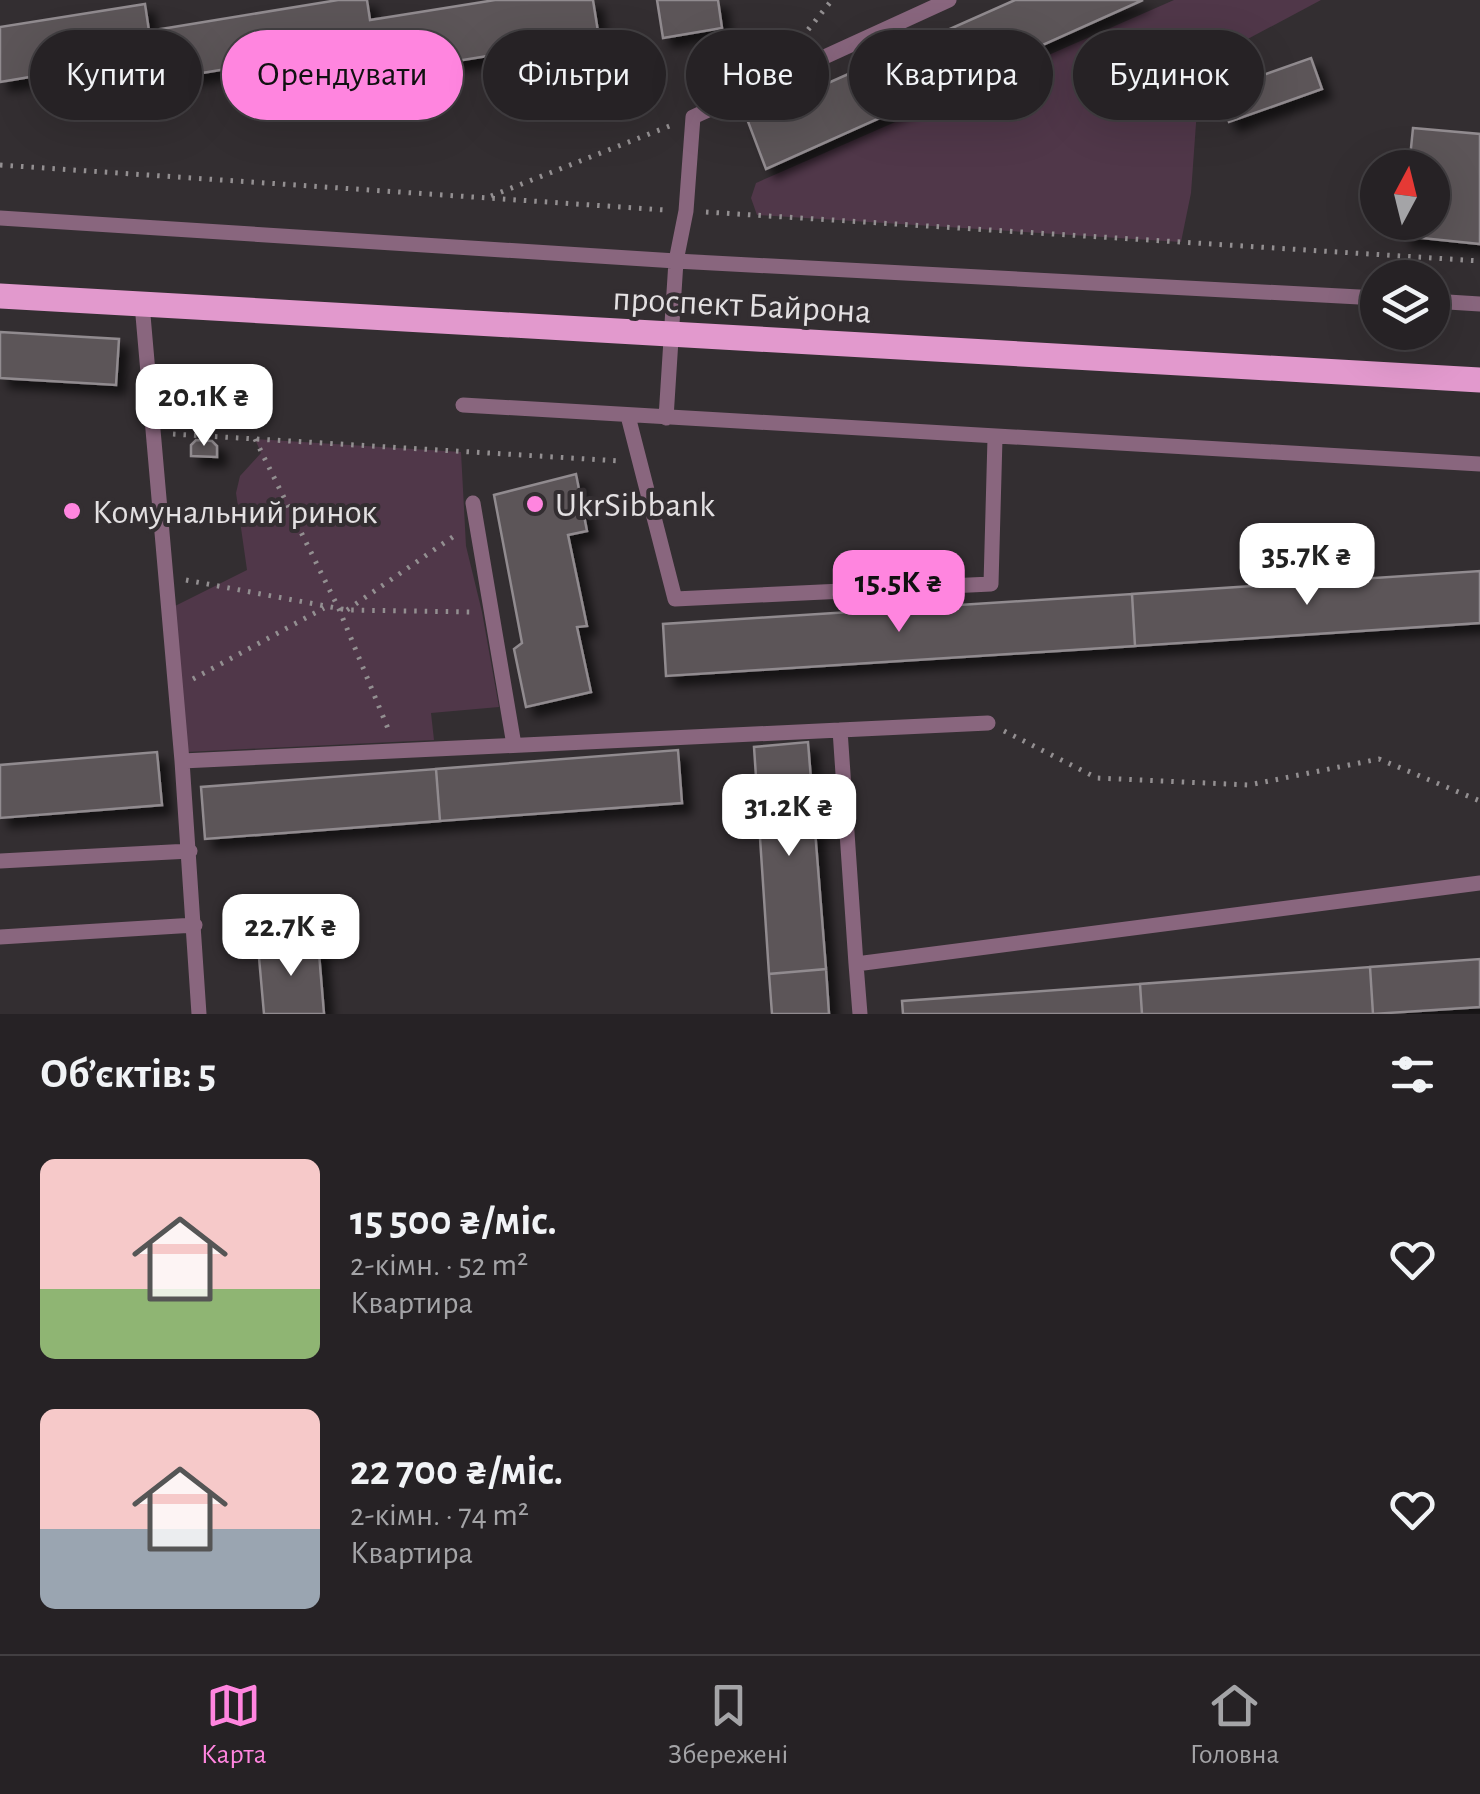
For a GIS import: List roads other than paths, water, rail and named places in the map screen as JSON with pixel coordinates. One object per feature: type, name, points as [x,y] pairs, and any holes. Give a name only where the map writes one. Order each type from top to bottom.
[{"type":"main road","name":"проспект Байрона","points":[[0,296],[1480,380]]},
{"type":"lane","points":[[666,418],[676,262],[686,211],[693,117],[949,0]]},
{"type":"lane","points":[[0,218],[676,262],[1360,297]]},
{"type":"lane","points":[[1450,302],[1480,304]]},
{"type":"lane","points":[[142,304],[190,851],[199,1014]]},
{"type":"lane","points":[[463,405],[1480,464]]},
{"type":"lane","points":[[628,416],[675,600],[991,584],[995,438]]},
{"type":"lane","points":[[473,503],[514,745]]},
{"type":"lane","points":[[182,760],[988,723]]},
{"type":"lane","points":[[840,730],[860,1014]]},
{"type":"lane","points":[[0,861],[190,851]]},
{"type":"lane","points":[[856,964],[1480,883]]},
{"type":"lane","points":[[0,936],[194,926]]},
{"type":"place","name":"UkrSibbank","points":[[535,504]]},
{"type":"place","name":"Комунальний ринок","points":[[72,511]]}]
